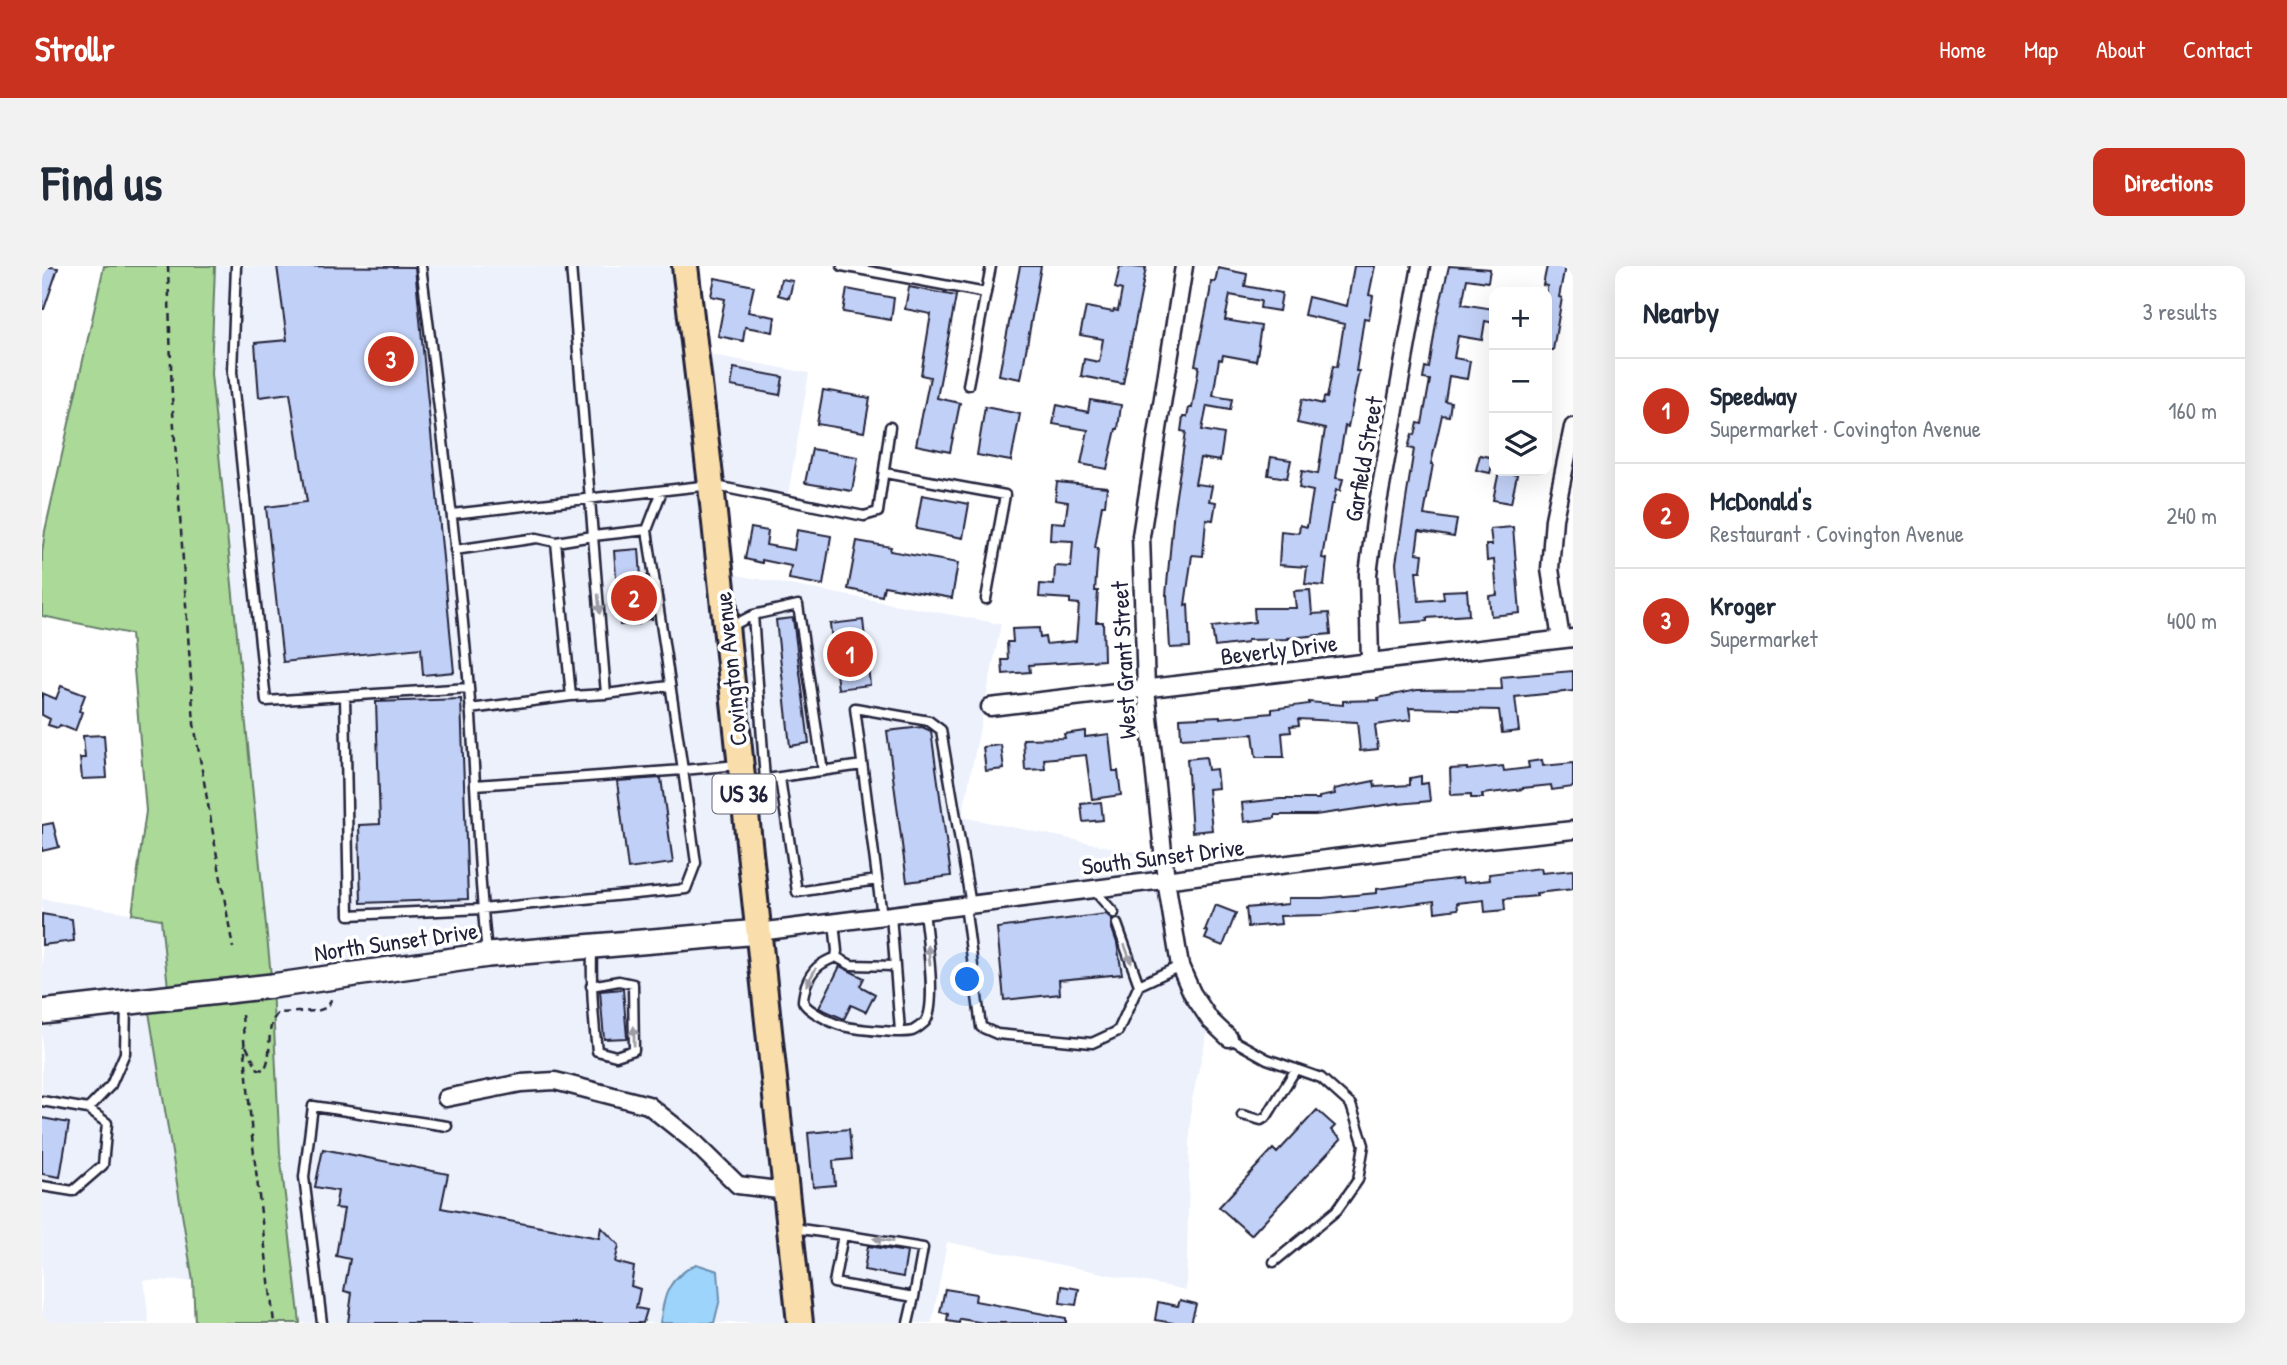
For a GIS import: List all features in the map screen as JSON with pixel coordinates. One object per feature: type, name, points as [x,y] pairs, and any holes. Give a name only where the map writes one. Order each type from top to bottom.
[{"type":"main road","name":"Covington Avenue","points":[[685,266],[726,629],[750,776],[759,932],[800,1323]]},
{"type":"main road","name":"North Sunset Drive","points":[[42,1012],[333,978],[488,955],[759,932]]},
{"type":"street","name":"West Grant Street","points":[[1184,266],[1141,536],[1146,689],[1166,880],[1180,966],[1192,993],[1210,1020],[1229,1038]]},
{"type":"street","name":"Garfield Street","points":[[1370,662],[1368,574],[1376,514],[1421,266]]},
{"type":"street","points":[[1567,638],[1550,569],[1554,519],[1573,427]]},
{"type":"street","name":"Beverly Drive","points":[[990,706],[1567,638]]},
{"type":"street","name":"South Sunset Drive","points":[[759,932],[1573,830]]},
{"type":"street","points":[[446,1098],[521,1083],[555,1081],[648,1105],[692,1140],[738,1185],[786,1191]]},
{"type":"lane","points":[[236,266],[232,372],[266,701],[469,688]]},
{"type":"lane","points":[[421,266],[452,514],[469,688],[482,909],[488,955]]},
{"type":"lane","points":[[571,266],[606,694]]},
{"type":"lane","points":[[842,266],[986,293]]},
{"type":"lane","points":[[968,385],[991,266]]},
{"type":"lane","points":[[452,514],[711,485],[864,516],[878,512],[890,428]]},
{"type":"lane","points":[[885,473],[1005,495],[986,600]]},
{"type":"lane","points":[[345,696],[349,915],[482,909],[686,889],[696,863],[647,530],[662,491]]},
{"type":"lane","points":[[455,550],[537,538],[556,542],[647,530]]},
{"type":"lane","points":[[556,542],[571,696]]},
{"type":"lane","points":[[726,629],[752,615],[798,605],[823,771]]},
{"type":"lane","points":[[750,776],[752,615]]},
{"type":"lane","points":[[470,709],[669,686]]},
{"type":"lane","points":[[900,1031],[895,966],[877,880],[855,708],[929,721],[941,730],[968,905],[981,1027],[996,1034],[1092,1043],[1118,1031],[1139,985],[1180,966]]},
{"type":"lane","points":[[475,785],[682,770],[779,778],[862,765]]},
{"type":"lane","points":[[779,778],[797,892],[877,880]]},
{"type":"lane","points":[[1093,889],[1114,913]]},
{"type":"lane","points":[[836,957],[820,964],[812,972],[803,1001],[807,1008],[839,1026],[911,1031],[926,1021],[930,1009],[931,976],[924,911]]},
{"type":"lane","points":[[834,922],[836,957]]},
{"type":"lane","points":[[1117,924],[1139,985]]},
{"type":"lane","points":[[591,986],[619,981],[633,984],[634,1050],[616,1056],[597,1052],[591,986],[592,946]]},
{"type":"lane","points":[[836,957],[851,965],[895,966]]},
{"type":"lane","points":[[88,1109],[111,1085],[125,1054],[136,1002]]},
{"type":"lane","points":[[1229,1038],[1268,1059],[1321,1078],[1351,1105],[1364,1145],[1358,1180],[1337,1210],[1274,1262]]},
{"type":"lane","points":[[1242,1115],[1261,1120],[1267,1115],[1296,1069]]},
{"type":"lane","points":[[42,1101],[88,1109],[107,1124],[103,1165],[73,1191],[42,1186]]},
{"type":"lane","points":[[322,1323],[304,1177],[313,1106],[447,1126]]},
{"type":"lane","points":[[790,1228],[923,1248],[908,1323]]},
{"type":"lane","points":[[843,1235],[834,1283],[914,1297]]},
{"type":"path","points":[[168,266],[172,397],[194,724],[233,948]]},
{"type":"path","points":[[244,1043],[253,1063],[258,1069],[264,1070],[268,1064],[273,1019],[278,1013],[317,1011],[328,1007],[333,996],[333,978]]},
{"type":"path","points":[[242,1015],[252,1137],[274,1323]]},
{"type":"shaded area","points":[[215,266],[685,266],[696,352],[809,373],[787,501],[712,485],[720,572],[1001,624],[962,817],[1164,858],[1180,966],[1210,1020],[1191,1104],[1186,1290],[947,1242],[932,1323],[300,1323],[280,1153],[272,986],[211,374]]},
{"type":"shaded area","points":[[42,899],[161,918],[169,998],[147,1001],[193,1281],[144,1280],[149,1323],[42,1323]]},
{"type":"green space","points":[[104,266],[215,266],[211,374],[272,986],[280,1153],[300,1323],[195,1323],[193,1281],[147,1000],[169,998],[161,919],[132,914],[146,811],[131,634],[42,616],[42,553],[45,531]]},
{"type":"water","points":[[696,1264],[718,1271],[720,1299],[714,1323],[660,1323],[669,1288],[679,1276]]},
{"type":"building","points":[[42,266],[58,268],[44,309],[42,309]]},
{"type":"building","points":[[277,266],[415,267],[454,672],[423,675],[421,648],[283,662],[266,507],[307,502],[290,393],[259,397],[255,343],[287,340]]},
{"type":"building","points":[[1020,266],[1041,266],[1021,379],[999,375]]},
{"type":"building","points":[[1120,266],[1146,268],[1123,384],[1081,376],[1084,359],[1099,362],[1103,339],[1080,335],[1086,307],[1118,311],[1122,290],[1115,288]]},
{"type":"building","points":[[1354,266],[1375,266],[1369,295],[1373,296],[1369,319],[1364,318],[1356,371],[1359,371],[1348,427],[1345,426],[1336,478],[1343,479],[1340,491],[1336,490],[1331,504],[1322,558],[1327,559],[1324,586],[1305,584],[1307,567],[1279,565],[1281,531],[1299,533],[1300,525],[1307,527],[1313,491],[1299,488],[1302,471],[1318,474],[1325,429],[1297,423],[1302,399],[1323,404],[1324,397],[1327,398],[1333,366],[1337,367],[1344,324],[1304,315],[1308,297],[1347,306]]},
{"type":"building","points":[[1449,266],[1490,269],[1488,282],[1467,279],[1462,304],[1489,308],[1489,322],[1485,321],[1482,340],[1458,336],[1454,358],[1470,361],[1467,379],[1449,376],[1445,401],[1451,402],[1449,416],[1442,415],[1431,464],[1424,515],[1457,520],[1454,537],[1419,531],[1416,553],[1423,554],[1421,571],[1416,571],[1419,601],[1444,599],[1443,591],[1467,590],[1469,615],[1401,623],[1396,563],[1414,449],[1408,448],[1418,423],[1422,424],[1430,380],[1423,379],[1425,367],[1429,368]]},
{"type":"building","points":[[1547,266],[1565,266],[1553,350],[1552,287],[1543,285]]},
{"type":"building","points":[[1218,268],[1247,274],[1245,286],[1282,293],[1279,311],[1260,308],[1261,301],[1230,295],[1225,320],[1261,326],[1259,345],[1256,361],[1223,355],[1222,360],[1219,359],[1213,396],[1232,399],[1230,410],[1207,406],[1202,430],[1224,434],[1220,461],[1200,458],[1195,484],[1212,486],[1209,501],[1216,502],[1213,520],[1206,519],[1203,556],[1192,555],[1185,605],[1188,604],[1190,647],[1170,648],[1166,595],[1174,508],[1186,432],[1181,431],[1183,417],[1187,417],[1189,408],[1192,408],[1199,366],[1195,365],[1211,281],[1215,282]]},
{"type":"building","points":[[715,278],[754,286],[748,312],[775,317],[773,332],[745,327],[743,341],[718,336],[725,299],[711,296]]},
{"type":"building","points":[[781,279],[793,281],[789,298],[778,295]]},
{"type":"building","points":[[909,287],[956,296],[937,398],[960,403],[950,452],[916,445],[930,377],[921,375],[931,314],[905,309]]},
{"type":"building","points":[[847,289],[894,298],[891,320],[843,312]]},
{"type":"building","points":[[734,368],[783,377],[780,395],[731,386]]},
{"type":"building","points":[[823,390],[870,398],[864,432],[817,424]]},
{"type":"building","points":[[1090,400],[1121,405],[1118,429],[1107,469],[1081,464],[1088,430],[1053,424],[1057,405],[1088,412]]},
{"type":"building","points":[[985,407],[1020,414],[1011,461],[977,455]]},
{"type":"building","points":[[812,449],[858,457],[852,491],[805,483]]},
{"type":"building","points":[[1480,455],[1489,457],[1489,473],[1476,470]]},
{"type":"building","points":[[1271,457],[1291,460],[1287,478],[1268,475]]},
{"type":"building","points":[[1498,476],[1517,476],[1511,503],[1493,500]]},
{"type":"building","points":[[1057,482],[1107,487],[1095,548],[1098,548],[1096,622],[1103,622],[1104,660],[1029,665],[1030,672],[1003,674],[1002,660],[1008,660],[1007,642],[1013,642],[1012,629],[1039,628],[1040,638],[1045,637],[1046,644],[1076,641],[1079,604],[1070,603],[1070,599],[1039,597],[1040,584],[1054,585],[1055,566],[1071,567],[1073,541],[1050,540],[1051,522],[1065,523],[1068,502],[1055,500]]},
{"type":"building","points":[[922,495],[969,504],[963,538],[916,529]]},
{"type":"building","points":[[1513,527],[1520,613],[1491,616],[1489,596],[1497,595],[1494,560],[1487,561],[1486,545],[1492,545],[1490,529]]},
{"type":"building","points":[[751,528],[768,531],[766,545],[794,550],[797,530],[831,536],[823,585],[789,579],[791,566],[745,559]]},
{"type":"building","points":[[857,541],[891,547],[890,551],[958,563],[952,598],[884,586],[882,596],[848,589]]},
{"type":"building","points":[[639,549],[641,576],[647,576],[652,619],[638,620],[639,624],[620,625],[614,551]]},
{"type":"building","points":[[1310,590],[1312,614],[1329,613],[1331,634],[1247,640],[1247,643],[1215,647],[1212,627],[1255,622],[1254,608],[1296,608],[1294,591]]},
{"type":"building","points":[[793,618],[809,743],[790,746],[776,620]]},
{"type":"building","points":[[863,620],[870,685],[838,689],[830,624]]},
{"type":"building","points":[[1573,671],[1573,691],[1515,697],[1519,731],[1502,733],[1499,710],[1409,708],[1411,720],[1375,725],[1378,749],[1360,751],[1357,722],[1298,719],[1299,725],[1290,726],[1291,732],[1282,733],[1284,757],[1256,757],[1253,734],[1181,738],[1180,718],[1220,718],[1272,713],[1272,709],[1309,702],[1343,705],[1343,701],[1379,700],[1378,698],[1417,690],[1502,689],[1501,677]]},
{"type":"building","points":[[61,686],[85,695],[75,731],[60,725],[58,728],[48,725],[50,719],[42,715],[42,693],[56,699]]},
{"type":"building","points":[[461,699],[468,899],[361,903],[359,825],[380,824],[376,702]]},
{"type":"building","points":[[922,727],[931,731],[951,876],[907,882],[887,731]]},
{"type":"building","points":[[1085,731],[1085,737],[1109,734],[1113,771],[1118,771],[1121,795],[1092,799],[1086,755],[1044,759],[1045,769],[1025,770],[1023,739],[1065,738],[1064,734]]},
{"type":"building","points":[[104,735],[107,778],[82,779],[80,758],[85,758],[83,736]]},
{"type":"building","points":[[1001,745],[1004,769],[986,771],[983,747]]},
{"type":"building","points":[[1206,757],[1208,770],[1216,769],[1218,788],[1208,789],[1212,830],[1192,832],[1187,759]]},
{"type":"building","points":[[1542,760],[1543,766],[1573,763],[1573,787],[1552,790],[1551,785],[1523,788],[1482,794],[1483,798],[1471,798],[1471,794],[1451,795],[1450,769],[1503,766],[1504,771],[1529,768],[1528,762]]},
{"type":"building","points":[[1421,776],[1421,784],[1428,783],[1430,801],[1315,815],[1275,815],[1275,818],[1244,822],[1242,803],[1319,799],[1335,794],[1334,789],[1374,781],[1375,787],[1410,785],[1410,778]]},
{"type":"building","points":[[661,778],[673,863],[628,869],[617,781]]},
{"type":"building","points":[[1101,802],[1103,820],[1083,822],[1081,804]]},
{"type":"building","points":[[53,823],[59,847],[42,851],[42,825]]},
{"type":"building","points":[[1541,868],[1542,873],[1573,870],[1573,889],[1504,899],[1505,910],[1485,912],[1484,900],[1457,903],[1458,909],[1435,912],[1434,901],[1323,915],[1280,916],[1281,924],[1248,927],[1246,908],[1288,904],[1288,898],[1377,893],[1377,889],[1462,878],[1463,883],[1490,880],[1489,874]]},
{"type":"building","points":[[1215,905],[1236,913],[1223,946],[1205,939],[1208,932],[1205,930]]},
{"type":"building","points":[[42,914],[72,919],[74,941],[42,945]]},
{"type":"building","points":[[1106,914],[1112,919],[1111,926],[1122,974],[1059,980],[1060,994],[1004,1000],[997,928]]},
{"type":"building","points":[[840,966],[864,978],[860,986],[875,994],[866,1012],[851,1005],[844,1019],[819,1008]]},
{"type":"building","points":[[623,989],[627,1038],[604,1039],[600,991]]},
{"type":"building","points":[[1317,1110],[1335,1126],[1331,1130],[1341,1139],[1251,1235],[1219,1207],[1273,1149],[1277,1153]]},
{"type":"building","points":[[42,1118],[69,1123],[60,1177],[42,1174]]},
{"type":"building","points":[[849,1129],[852,1159],[833,1161],[835,1185],[813,1187],[808,1133]]},
{"type":"building","points":[[323,1149],[448,1174],[441,1208],[599,1238],[601,1227],[619,1245],[615,1262],[634,1267],[631,1286],[640,1289],[636,1308],[647,1310],[643,1323],[348,1323],[352,1293],[344,1291],[350,1259],[336,1256],[344,1209],[335,1208],[338,1191],[315,1187]]},
{"type":"building","points":[[868,1246],[907,1252],[903,1277],[864,1270]]},
{"type":"building","points":[[1062,1286],[1079,1289],[1076,1305],[1060,1303]]},
{"type":"building","points":[[945,1289],[976,1294],[975,1301],[1066,1318],[1066,1323],[985,1323],[960,1319],[959,1323],[947,1321],[948,1314],[940,1312]]},
{"type":"building","points":[[1180,1300],[1196,1304],[1191,1323],[1155,1320],[1158,1302],[1178,1306]]},
{"type":"place","name":"Kroger","points":[[391,359]]},
{"type":"place","name":"McDonald's","points":[[634,598]]},
{"type":"place","name":"Speedway","points":[[850,654]]}]
